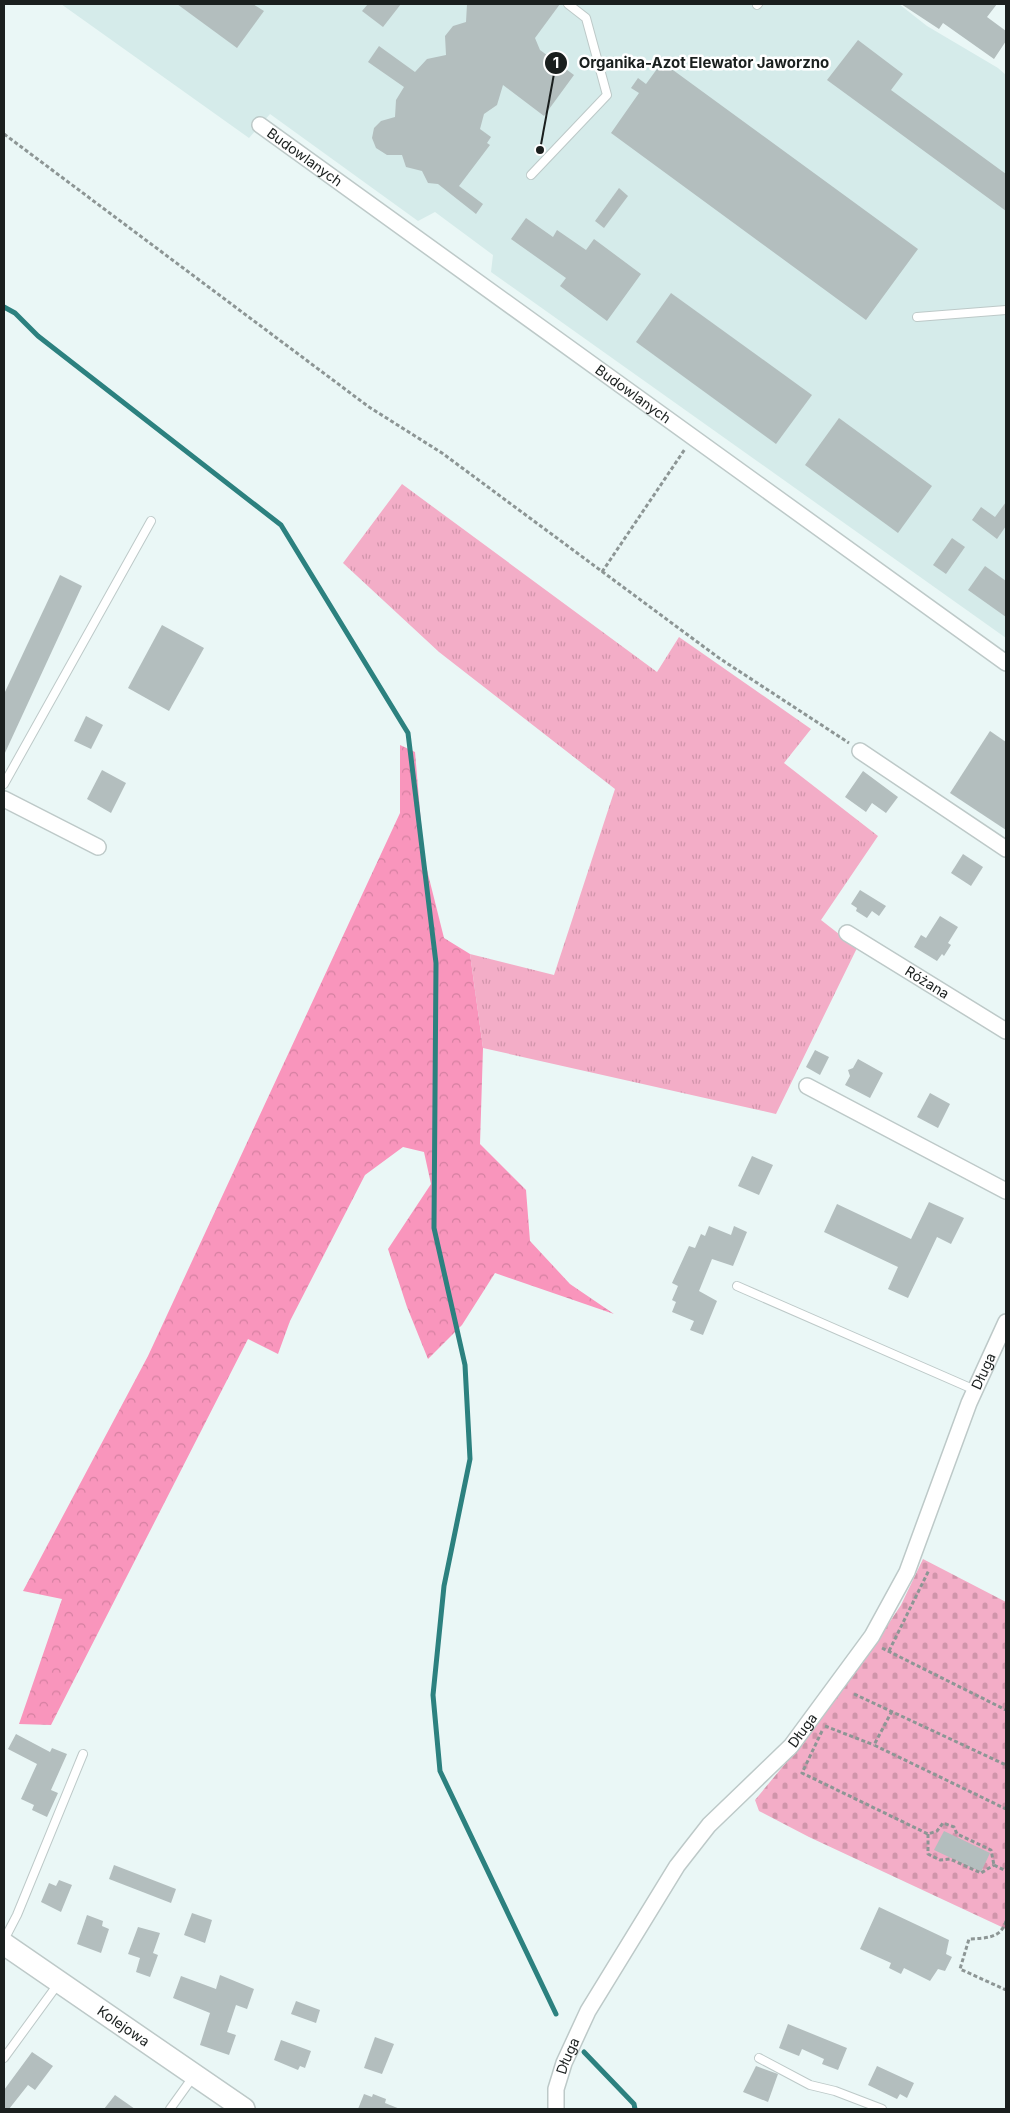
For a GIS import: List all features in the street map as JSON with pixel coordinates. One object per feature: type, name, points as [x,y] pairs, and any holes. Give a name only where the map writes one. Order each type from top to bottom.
[{"type":"street","name":"Budowlanych","points":[[260,125],[1006,663]]},
{"type":"street","points":[[860,751],[1006,849]]},
{"type":"street","points":[[4,799],[98,847]]},
{"type":"street","name":"Różana","points":[[847,933],[1006,1032]]},
{"type":"street","points":[[807,1086],[1006,1191]]},
{"type":"street","name":"Długa","points":[[556,2109],[556,2089],[564,2064],[588,2011],[677,1866],[709,1825],[791,1746],[868,1641],[907,1572],[975,1390],[1003,1338],[1006,1322]]},
{"type":"street","name":"Kolejowa","points":[[4,1944],[244,2109]]},
{"type":"lane","points":[[531,175],[607,95],[586,18],[568,4]]},
{"type":"lane","points":[[916,317],[1006,310]]},
{"type":"lane","points":[[4,784],[151,521]]},
{"type":"lane","points":[[737,1286],[975,1390]]},
{"type":"lane","points":[[4,1940],[17,1915],[83,1754]]},
{"type":"lane","points":[[4,2058],[59,1982]]},
{"type":"lane","points":[[759,2058],[810,2085],[835,2091],[882,2109]]},
{"type":"lane","points":[[170,2109],[194,2075]]},
{"type":"path","points":[[4,134],[370,407],[442,453],[719,658],[860,751]]},
{"type":"path","points":[[601,572],[692,438]]},
{"type":"path","points":[[889,1651],[929,1570]]},
{"type":"path","points":[[868,1641],[1006,1710]]},
{"type":"path","points":[[854,1694],[1006,1765]]},
{"type":"path","points":[[874,1745],[892,1711]]},
{"type":"path","points":[[994,1866],[991,1850],[957,1834],[954,1827],[943,1823],[937,1831],[928,1834],[802,1773],[826,1724],[874,1745],[1006,1809]]},
{"type":"path","points":[[928,1834],[928,1854],[940,1860],[950,1859],[981,1873],[994,1866]]},
{"type":"path","points":[[994,1866],[1006,1871]]},
{"type":"path","points":[[1006,1920],[1000,1932],[991,1938],[969,1939],[960,1968],[1006,1990]]},
{"type":"shaded area","points":[[61,4],[899,4],[927,26],[998,68],[1006,75],[1006,638],[491,272],[493,255],[435,212],[418,221],[270,114],[249,138]]},
{"type":"green space","points":[[402,484],[657,672],[679,637],[811,729],[784,763],[878,836],[821,920],[857,948],[776,1114],[483,1048],[470,954],[554,975],[615,789],[439,652],[343,563]]},
{"type":"green space","points":[[400,745],[415,752],[424,858],[444,938],[470,954],[483,1048],[480,1144],[526,1190],[530,1241],[570,1284],[614,1314],[495,1273],[462,1325],[428,1359],[407,1307],[388,1249],[431,1184],[424,1152],[403,1147],[365,1175],[290,1321],[278,1354],[248,1339],[51,1725],[19,1724],[62,1599],[23,1591],[148,1356],[400,813]]},
{"type":"green space","points":[[923,1559],[1006,1602],[1006,1929],[809,1837],[759,1811],[755,1800],[799,1747],[875,1644],[901,1605]]},
{"type":"building","points":[[177,4],[253,4],[264,11],[237,48]]},
{"type":"building","points":[[368,4],[401,4],[383,27],[362,11]]},
{"type":"building","points":[[467,4],[560,4],[535,38],[540,50],[574,75],[544,116],[503,85],[497,105],[484,114],[480,129],[491,137],[487,143],[490,145],[459,186],[483,204],[476,214],[438,184],[428,183],[422,171],[406,167],[402,155],[387,155],[376,148],[372,138],[374,128],[381,121],[395,117],[396,100],[404,87],[368,62],[379,46],[415,72],[427,59],[446,55],[445,36],[453,26],[466,22]]},
{"type":"building","points":[[901,4],[997,4],[987,17],[1006,31],[1006,41],[994,59],[943,23],[939,29]]},
{"type":"building","points":[[858,40],[903,74],[891,90],[1006,174],[1006,211],[827,80]]},
{"type":"building","points":[[662,62],[918,249],[866,320],[611,133],[639,93],[631,88],[638,78],[646,84]]},
{"type":"building","points":[[619,188],[628,196],[604,228],[595,221]]},
{"type":"building","points":[[526,218],[553,237],[557,230],[586,250],[594,239],[641,274],[607,321],[560,286],[566,278],[511,239]]},
{"type":"building","points":[[671,293],[812,395],[776,444],[636,342]]},
{"type":"building","points":[[839,418],[932,486],[898,533],[805,465]]},
{"type":"building","points":[[1006,502],[1006,526],[997,539],[972,520],[981,507],[995,517]]},
{"type":"building","points":[[952,538],[965,547],[946,574],[933,565]]},
{"type":"building","points":[[985,566],[1006,581],[1006,617],[968,590]]},
{"type":"building","points":[[60,575],[82,586],[4,755],[4,694]]},
{"type":"building","points":[[162,625],[204,648],[169,711],[128,688]]},
{"type":"building","points":[[86,716],[103,725],[91,749],[74,741]]},
{"type":"building","points":[[990,731],[1006,742],[1006,830],[950,793]]},
{"type":"building","points":[[102,770],[126,783],[111,813],[87,799]]},
{"type":"building","points":[[863,771],[898,797],[886,813],[872,803],[866,812],[845,797]]},
{"type":"building","points":[[963,854],[983,867],[971,886],[951,873]]},
{"type":"building","points":[[860,890],[886,906],[879,916],[872,911],[867,918],[856,911],[857,908],[851,904]]},
{"type":"building","points":[[940,916],[958,927],[948,943],[951,945],[944,956],[942,954],[937,961],[914,947],[921,935],[926,938]]},
{"type":"building","points":[[815,1050],[829,1057],[820,1075],[806,1067]]},
{"type":"building","points":[[858,1059],[883,1073],[870,1098],[845,1085],[850,1076],[848,1070],[853,1068]]},
{"type":"building","points":[[930,1093],[950,1104],[938,1128],[917,1117]]},
{"type":"building","points":[[752,1156],[773,1165],[759,1195],[738,1186]]},
{"type":"building","points":[[929,1202],[964,1218],[951,1244],[937,1237],[908,1298],[888,1289],[898,1267],[824,1232],[837,1204],[911,1239]]},
{"type":"building","points":[[709,1226],[731,1235],[734,1226],[747,1232],[733,1266],[712,1259],[699,1291],[717,1301],[703,1335],[690,1330],[694,1321],[672,1312],[676,1302],[672,1300],[678,1286],[672,1283],[689,1246],[695,1248],[701,1234],[705,1236]]},
{"type":"building","points":[[16,1734],[50,1752],[52,1748],[67,1754],[51,1790],[58,1793],[47,1817],[32,1810],[34,1805],[21,1799],[37,1764],[8,1749]]},
{"type":"building","points":[[944,1831],[990,1853],[981,1872],[934,1850]]},
{"type":"building","points":[[114,1865],[176,1889],[171,1903],[109,1879]]},
{"type":"building","points":[[59,1880],[72,1885],[61,1912],[41,1902],[49,1883],[56,1886]]},
{"type":"building","points":[[879,1907],[949,1940],[946,1954],[952,1957],[945,1971],[938,1969],[930,1981],[904,1968],[901,1974],[889,1968],[891,1963],[860,1949]]},
{"type":"building","points":[[192,1913],[212,1920],[205,1943],[184,1935]]},
{"type":"building","points":[[87,1915],[103,1921],[102,1926],[109,1929],[101,1953],[77,1944]]},
{"type":"building","points":[[138,1927],[160,1933],[153,1953],[158,1955],[150,1977],[136,1972],[140,1958],[128,1954]]},
{"type":"building","points":[[220,1975],[254,1989],[247,2009],[236,2005],[227,2032],[236,2035],[229,2055],[200,2045],[210,2013],[173,1998],[181,1976],[216,1989]]},
{"type":"building","points":[[296,2001],[320,2010],[316,2023],[291,2014]]},
{"type":"building","points":[[788,2024],[847,2048],[838,2070],[822,2064],[824,2059],[802,2049],[799,2056],[779,2048]]},
{"type":"building","points":[[375,2037],[394,2044],[382,2074],[364,2068]]},
{"type":"building","points":[[281,2040],[311,2051],[305,2068],[300,2066],[298,2070],[274,2060]]},
{"type":"building","points":[[32,2052],[53,2066],[35,2090],[28,2085],[9,2109],[4,2109],[4,2090]]},
{"type":"building","points":[[756,2066],[778,2074],[768,2102],[743,2092]]},
{"type":"building","points":[[877,2066],[914,2083],[907,2098],[900,2094],[897,2099],[868,2085]]},
{"type":"building","points":[[364,2094],[372,2097],[373,2094],[386,2099],[385,2103],[400,2109],[358,2109]]},
{"type":"building","points":[[115,2095],[135,2109],[104,2109]]},
{"type":"waterway","points":[[4,307],[15,313],[38,336],[281,525],[408,733],[436,963],[434,1228],[465,1365],[470,1459],[444,1586],[433,1695],[440,1771],[556,2014]]},
{"type":"waterway","points":[[584,2052],[634,2104],[635,2109]]},
{"type":"place","name":"Organika-Azot Elewator Jaworzno","points":[[540,150]]}]
